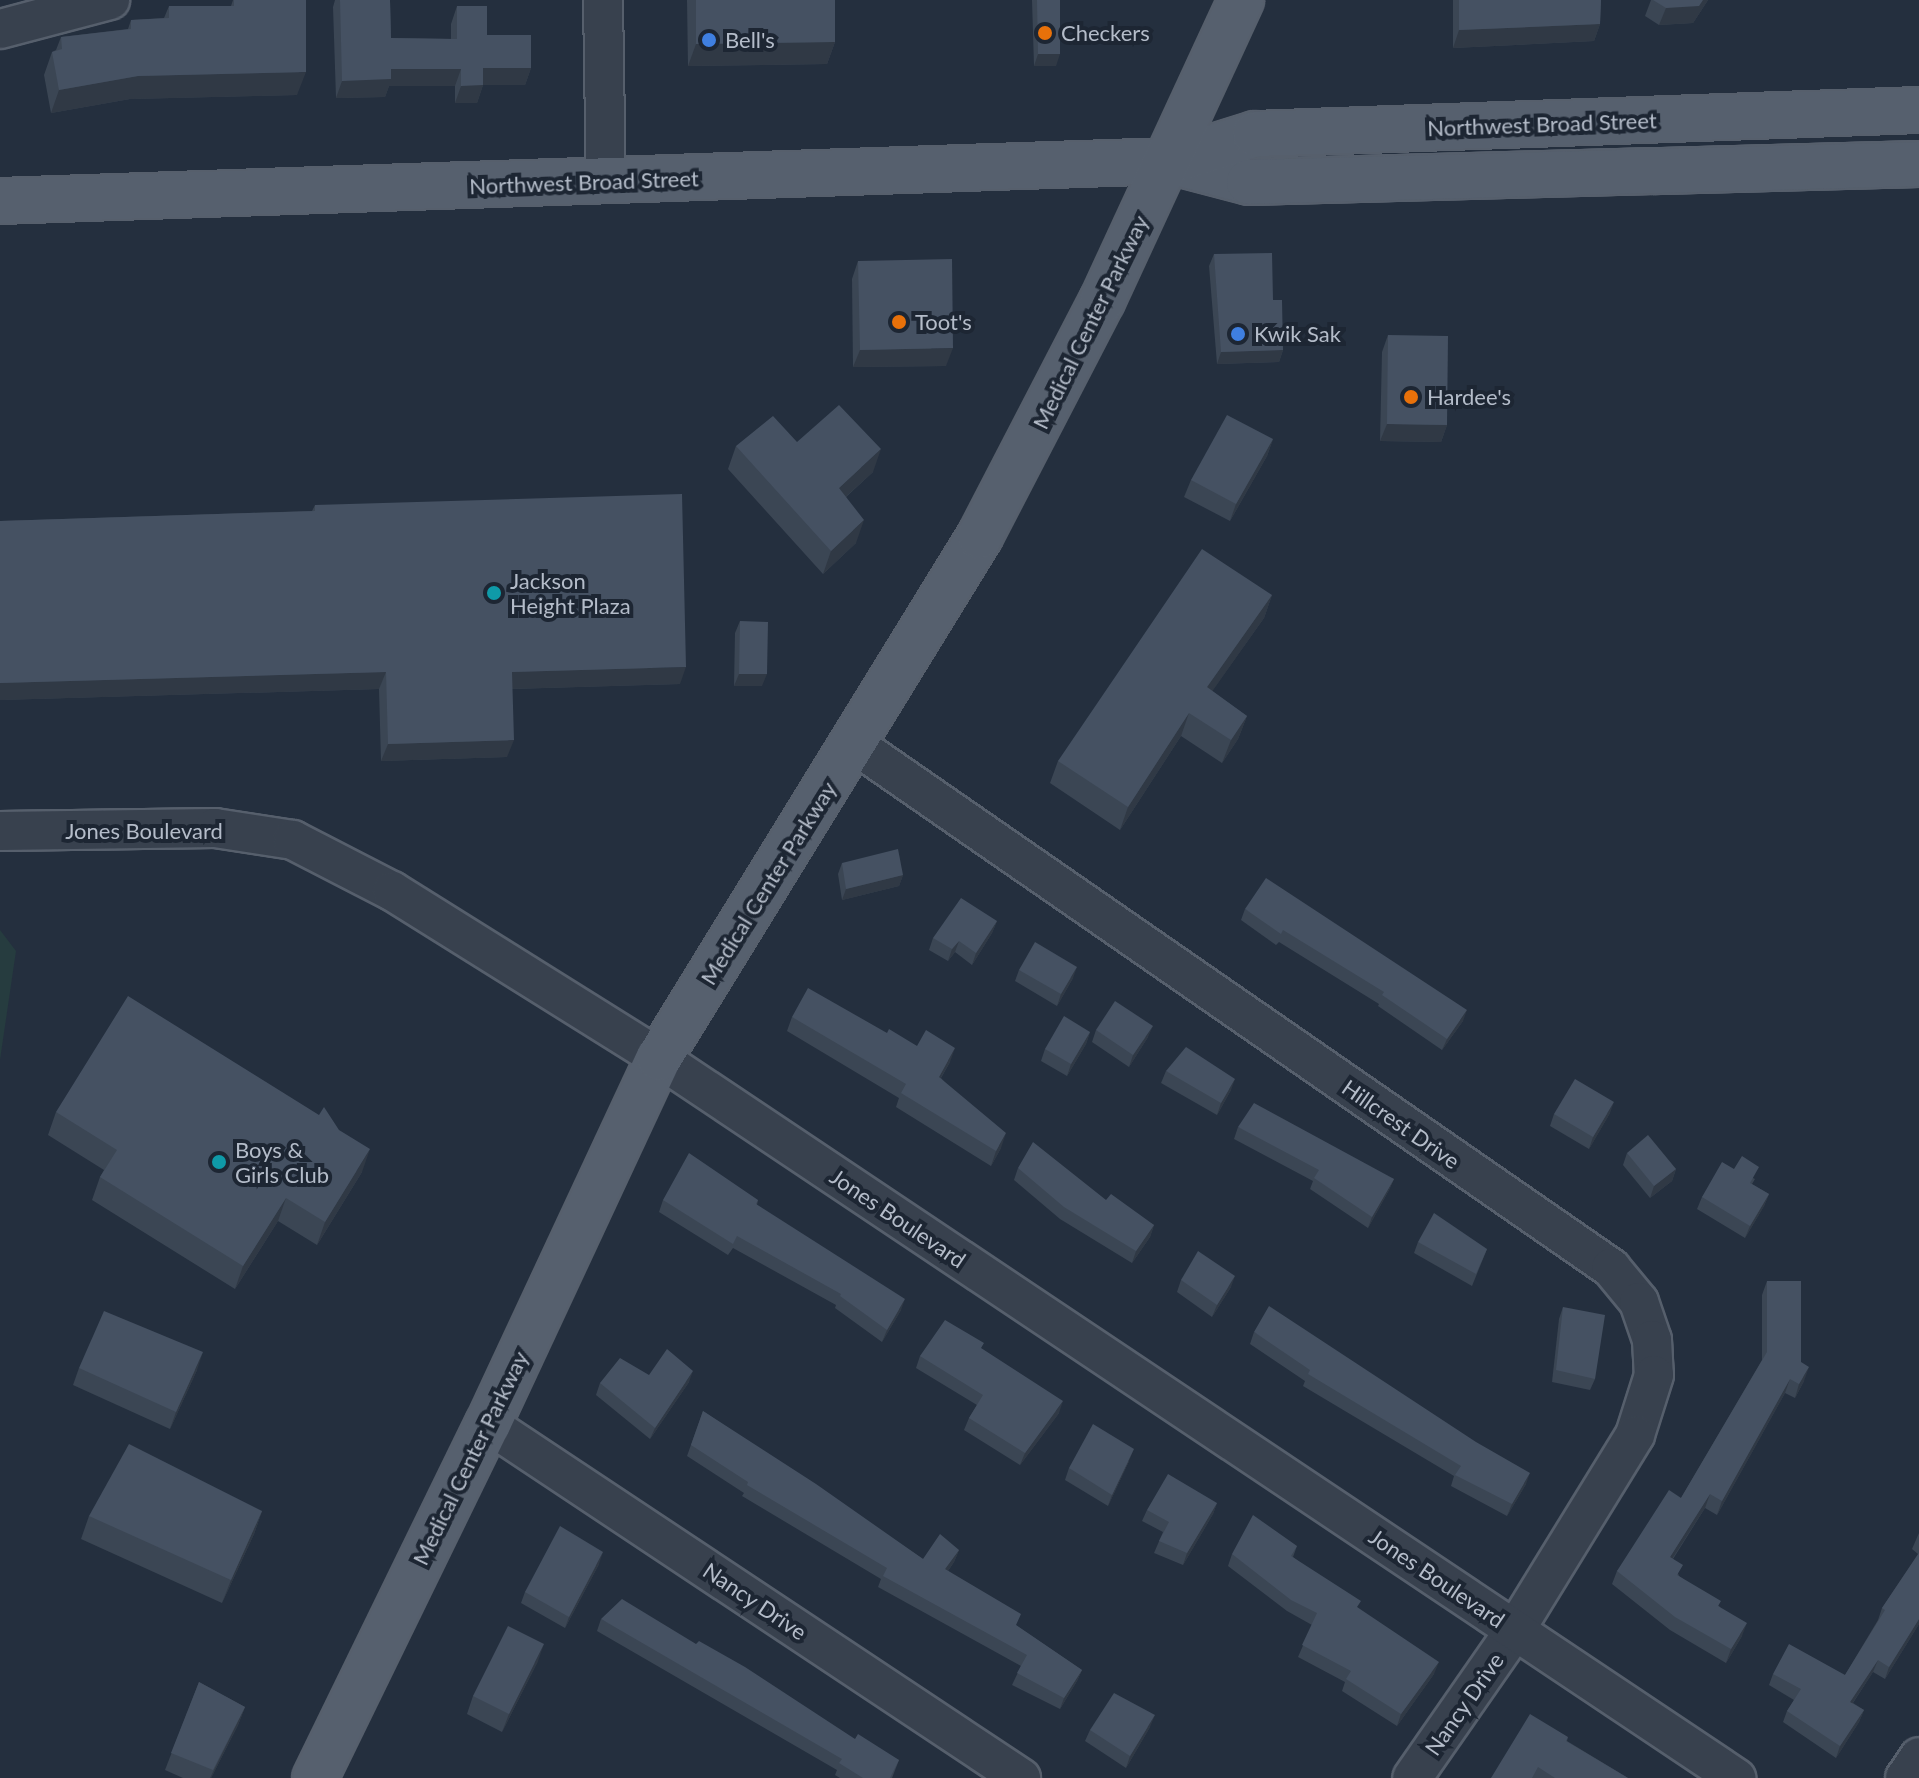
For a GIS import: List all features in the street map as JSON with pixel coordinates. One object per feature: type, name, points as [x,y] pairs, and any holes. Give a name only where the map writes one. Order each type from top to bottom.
[{"type":"main road","name":"Medical Center Parkway","points":[[315,1778],[488,1424],[659,1058],[980,536],[1069,368],[1169,161],[1241,0]]},
{"type":"main road","name":"Northwest Broad Street","points":[[0,201],[1169,161],[1255,134],[1919,110]]},
{"type":"main road","name":"Northwest Broad Street","points":[[1169,161],[1249,182],[1919,164]]},
{"type":"street","points":[[0,29],[110,0]]},
{"type":"street","points":[[603,0],[606,182]]},
{"type":"street","name":"Hillcrest Drive","points":[[854,744],[1611,1268],[1639,1302],[1652,1340],[1654,1375],[1635,1435],[1515,1630]]},
{"type":"street","name":"Jones Boulevard","points":[[0,831],[215,828],[293,840],[392,891],[659,1058],[1736,1778]]},
{"type":"street","name":"Nancy Drive","points":[[488,1424],[1021,1778]]},
{"type":"street","name":"Nancy Drive","points":[[1412,1778],[1515,1630]]},
{"type":"street","points":[[1905,1778],[1919,1757]]},
{"type":"green space","points":[[0,930],[16,951],[0,1060]]},
{"type":"building","points":[[234,0],[306,0],[306,72],[138,76],[59,90],[52,52],[62,49],[61,37],[131,29],[131,20],[169,18],[169,6],[234,6]]},
{"type":"building","points":[[340,0],[390,0],[391,38],[457,39],[457,6],[487,6],[487,35],[531,35],[531,68],[483,68],[483,85],[461,86],[461,69],[391,69],[391,79],[342,81]]},
{"type":"building","points":[[696,0],[835,0],[835,42],[696,44]]},
{"type":"building","name":"Checkers","points":[[1037,0],[1060,0],[1060,54],[1038,54]]},
{"type":"building","points":[[1459,0],[1601,0],[1600,24],[1459,30]]},
{"type":"building","points":[[1653,0],[1703,0],[1699,6],[1666,8]]},
{"type":"building","points":[[1272,253],[1273,300],[1282,300],[1283,350],[1221,352],[1214,254]]},
{"type":"building","name":"Toot's","points":[[952,259],[953,348],[860,350],[858,261]]},
{"type":"building","name":"Hardee's","points":[[1388,335],[1448,336],[1447,425],[1387,424]]},
{"type":"building","points":[[839,405],[881,449],[839,488],[864,520],[831,551],[736,446],[773,416],[797,442]]},
{"type":"building","points":[[1227,415],[1273,439],[1236,504],[1191,480]]},
{"type":"building","name":"Jackson Height Plaza","points":[[682,494],[686,667],[512,672],[514,740],[388,744],[386,672],[0,683],[0,521],[315,511],[315,505]]},
{"type":"building","points":[[1202,549],[1272,595],[1207,687],[1247,716],[1231,740],[1189,713],[1128,807],[1058,761]]},
{"type":"building","points":[[740,621],[768,622],[767,674],[739,674]]},
{"type":"building","points":[[898,849],[903,875],[846,889],[842,863]]},
{"type":"building","points":[[1266,878],[1467,1010],[1447,1039],[1382,995],[1384,992],[1283,930],[1281,934],[1245,909]]},
{"type":"building","points":[[961,898],[997,921],[976,953],[959,941],[952,949],[933,938]]},
{"type":"building","points":[[1035,942],[1077,967],[1061,994],[1019,970]]},
{"type":"building","points":[[808,988],[887,1033],[889,1029],[917,1046],[926,1030],[955,1048],[939,1077],[1006,1133],[996,1151],[901,1093],[906,1084],[792,1017]]},
{"type":"building","name":"Boys & Girls Club","points":[[128,996],[319,1115],[324,1107],[339,1130],[370,1149],[325,1222],[286,1198],[243,1266],[100,1177],[117,1150],[56,1112]]},
{"type":"building","points":[[1115,1001],[1153,1026],[1133,1055],[1096,1030]]},
{"type":"building","points":[[1064,1016],[1090,1032],[1071,1064],[1045,1049]]},
{"type":"building","points":[[1186,1047],[1235,1079],[1221,1103],[1166,1071]]},
{"type":"building","points":[[1575,1079],[1614,1102],[1593,1137],[1554,1114]]},
{"type":"building","points":[[1254,1103],[1394,1179],[1372,1217],[1314,1178],[1319,1170],[1238,1127]]},
{"type":"building","points":[[1648,1135],[1676,1169],[1654,1186],[1627,1153]]},
{"type":"building","points":[[1033,1142],[1106,1200],[1111,1194],[1154,1225],[1136,1251],[1064,1207],[1018,1168]]},
{"type":"building","points":[[689,1153],[758,1200],[756,1204],[905,1299],[887,1330],[841,1294],[737,1236],[733,1244],[663,1200]]},
{"type":"building","points":[[1742,1156],[1759,1167],[1750,1183],[1769,1194],[1750,1226],[1702,1197],[1722,1162],[1734,1169]]},
{"type":"building","points":[[1434,1213],[1487,1249],[1476,1274],[1418,1242]]},
{"type":"building","points":[[1198,1251],[1235,1276],[1217,1305],[1181,1280]]},
{"type":"building","points":[[1767,1281],[1801,1281],[1801,1362],[1809,1367],[1799,1384],[1790,1379],[1722,1501],[1710,1494],[1670,1557],[1683,1565],[1677,1575],[1721,1601],[1718,1606],[1747,1623],[1731,1649],[1675,1617],[1617,1571],[1669,1490],[1681,1498],[1767,1352]]},
{"type":"building","points":[[1269,1306],[1476,1442],[1530,1473],[1512,1504],[1455,1475],[1461,1466],[1308,1374],[1310,1370],[1254,1332]]},
{"type":"building","points":[[1563,1307],[1605,1315],[1595,1379],[1556,1370]]},
{"type":"building","points":[[104,1311],[203,1352],[176,1412],[79,1368]]},
{"type":"building","points":[[945,1320],[984,1343],[981,1348],[1063,1401],[1025,1453],[969,1418],[983,1395],[920,1356]]},
{"type":"building","points":[[667,1349],[693,1371],[655,1428],[600,1383],[620,1358],[649,1375]]},
{"type":"building","points":[[703,1411],[816,1484],[923,1559],[940,1534],[959,1550],[945,1569],[1021,1614],[1016,1625],[1082,1670],[1064,1698],[1017,1673],[1027,1655],[883,1576],[887,1568],[747,1485],[748,1482],[691,1445]]},
{"type":"building","points":[[1093,1424],[1134,1449],[1112,1495],[1069,1468]]},
{"type":"building","points":[[129,1444],[262,1511],[231,1580],[89,1516]]},
{"type":"building","points":[[1168,1474],[1217,1503],[1187,1553],[1159,1541],[1169,1522],[1147,1510]]},
{"type":"building","points":[[1253,1515],[1297,1546],[1291,1556],[1361,1601],[1357,1607],[1439,1662],[1401,1714],[1346,1679],[1351,1671],[1302,1645],[1317,1613],[1291,1600],[1232,1554]]},
{"type":"building","points":[[560,1526],[603,1552],[569,1617],[525,1592]]},
{"type":"building","points":[[1919,1553],[1919,1619],[1889,1667],[1878,1660],[1850,1702],[1864,1710],[1840,1746],[1787,1711],[1801,1689],[1773,1674],[1789,1644],[1845,1675],[1885,1610],[1882,1608]]},
{"type":"building","points":[[622,1599],[696,1644],[699,1641],[745,1667],[855,1739],[858,1734],[899,1760],[890,1778],[863,1778],[839,1763],[842,1759],[601,1619]]},
{"type":"building","points":[[508,1626],[544,1644],[509,1714],[473,1696]]},
{"type":"building","points":[[199,1682],[245,1707],[213,1770],[171,1753]]},
{"type":"building","points":[[1114,1693],[1155,1715],[1130,1756],[1090,1730]]},
{"type":"building","points":[[1530,1714],[1568,1737],[1566,1741],[1628,1778],[1555,1778],[1538,1767],[1532,1778],[1491,1778]]},
{"type":"place","name":"Checkers","points":[[1045,33]]},
{"type":"place","name":"Bell's","points":[[709,40]]},
{"type":"place","name":"Toot's","points":[[899,322]]},
{"type":"place","name":"Kwik Sak","points":[[1238,334]]},
{"type":"place","name":"Hardee's","points":[[1411,397]]},
{"type":"place","name":"Jackson Height Plaza","points":[[494,593]]},
{"type":"place","name":"Boys & Girls Club","points":[[219,1162]]}]
